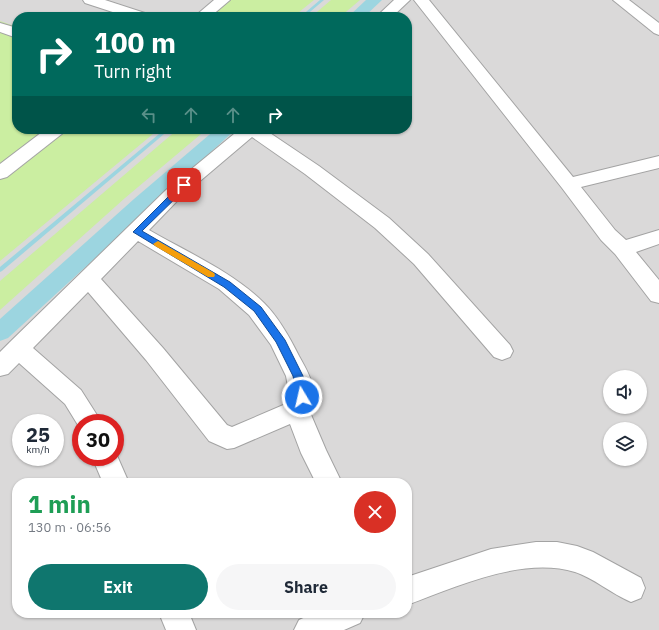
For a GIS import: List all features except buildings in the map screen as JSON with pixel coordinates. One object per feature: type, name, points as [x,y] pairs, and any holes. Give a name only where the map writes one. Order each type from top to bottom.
[{"type":"street","points":[[90,0],[127,12]]},
{"type":"street","points":[[208,12],[224,0]]},
{"type":"street","points":[[389,12],[403,0]]},
{"type":"street","points":[[421,0],[569,184],[608,235],[622,249],[659,295]]},
{"type":"street","points":[[620,0],[659,30]]},
{"type":"street","points":[[0,27],[12,31]]},
{"type":"street","points":[[0,173],[51,134]]},
{"type":"street","points":[[0,367],[174,194],[246,134]]},
{"type":"street","points":[[259,134],[312,170],[382,223],[421,259],[502,352]]},
{"type":"street","points":[[569,184],[659,162]]},
{"type":"street","points":[[137,232],[227,284],[258,309],[280,340],[298,376],[302,397],[297,410],[314,453],[326,478]]},
{"type":"street","points":[[622,249],[659,237]]},
{"type":"street","points":[[88,278],[144,340],[179,382],[218,433],[223,437],[234,438],[297,410]]},
{"type":"street","points":[[18,348],[73,397],[84,414]]},
{"type":"street","points":[[109,466],[114,478]]},
{"type":"street","points":[[412,588],[470,568],[526,556],[554,555],[577,559],[631,588]]},
{"type":"street","points":[[176,618],[182,630]]},
{"type":"street","points":[[309,630],[338,618]]},
{"type":"shaded area","points":[[0,0],[659,0],[659,630],[0,630]]},
{"type":"green space","points":[[219,0],[314,0],[299,12],[204,12]]},
{"type":"green space","points":[[331,0],[360,0],[346,12],[317,12]]},
{"type":"green space","points":[[0,21],[12,25],[12,134],[153,134],[0,261]]},
{"type":"green space","points":[[172,134],[201,134],[125,198],[0,310],[0,281]]},
{"type":"waterway","points":[[308,12],[322,0]]},
{"type":"waterway","points":[[361,12],[375,0]]},
{"type":"waterway","points":[[0,270],[162,134]]},
{"type":"waterway","points":[[0,332],[141,204],[221,134]]},
{"type":"slow traffic","points":[[158,244],[211,275]]},
{"type":"route","points":[[184,185],[137,232],[227,284],[258,309],[280,340],[298,376],[302,397]]}]
